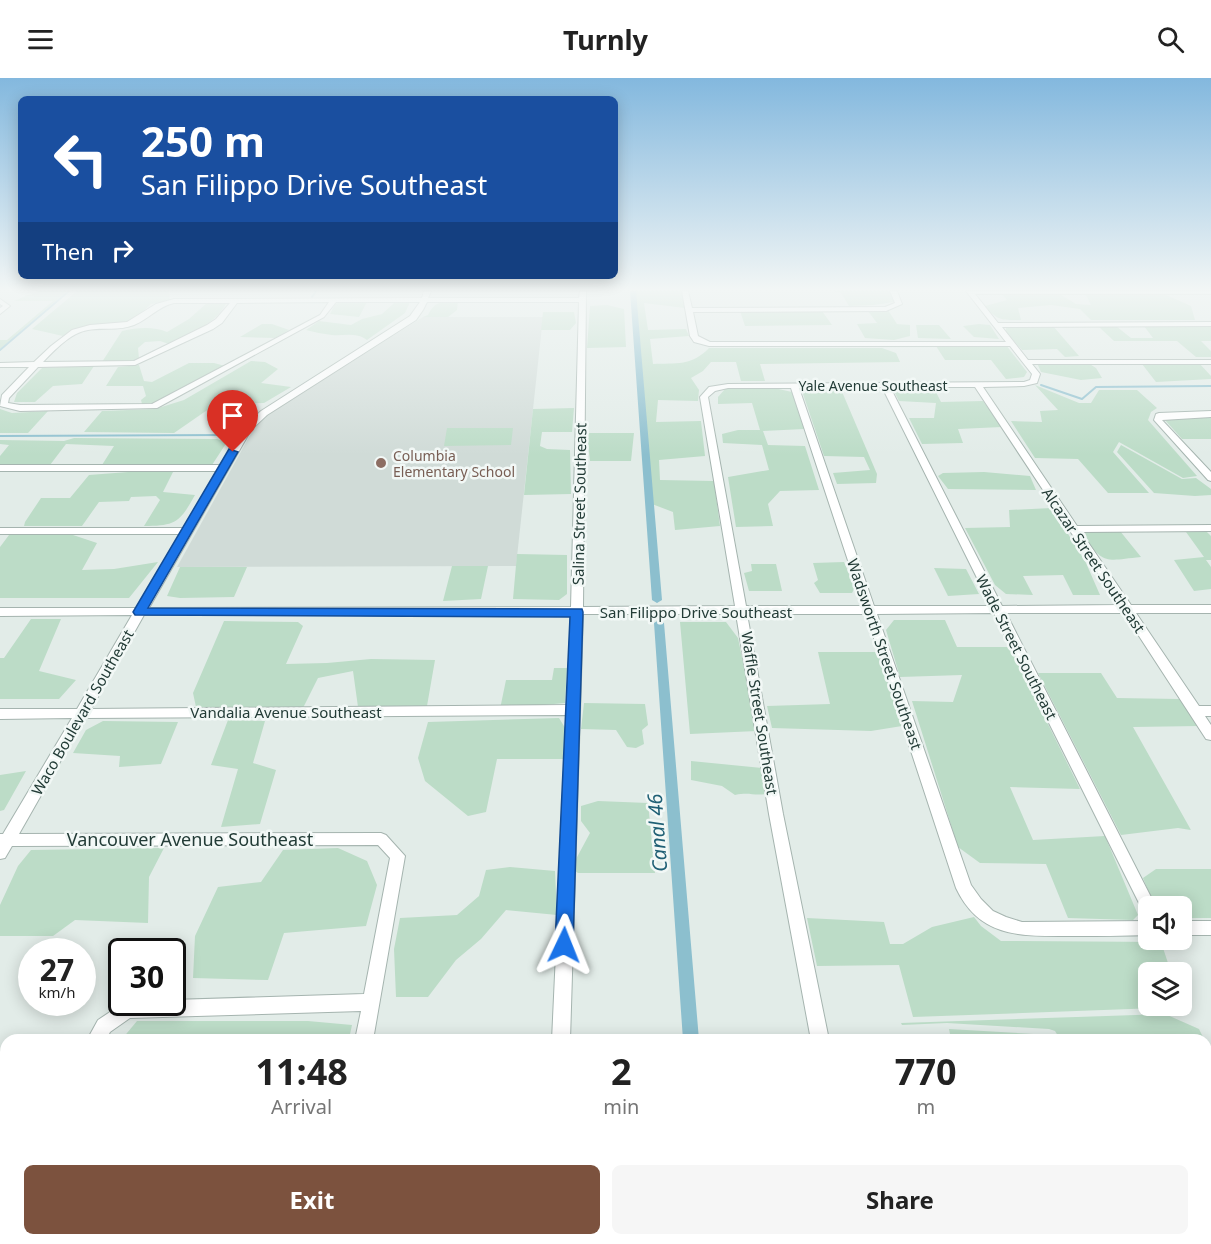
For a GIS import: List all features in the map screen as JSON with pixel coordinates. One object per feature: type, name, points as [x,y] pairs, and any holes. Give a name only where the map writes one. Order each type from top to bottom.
[{"type":"street","points":[[59,345],[5,397],[3,404],[20,408],[154,406],[267,345]]},
{"type":"street","points":[[0,365],[135,363],[172,345]]},
{"type":"street","name":"Waco Boulevard Southeast","points":[[2,844],[81,714],[247,429],[264,413],[370,345]]},
{"type":"street","name":"Salina Street Southeast","points":[[561,1034],[577,612],[582,345]]},
{"type":"street","points":[[1012,345],[1026,362],[1211,362]]},
{"type":"street","name":"Yale Avenue Southeast","points":[[712,388],[794,385],[1024,384],[1034,381],[1036,374],[1026,362]]},
{"type":"street","name":"Alcazar Street Southeast","points":[[977,384],[1211,735]]},
{"type":"street","name":"Wadsworth Street Southeast","points":[[794,385],[964,888],[972,903],[986,916],[1003,925],[1022,929],[1138,928]]},
{"type":"street","name":"Wade Street Southeast","points":[[885,385],[1143,896]]},
{"type":"street","name":"Waffle Street Southeast","points":[[712,388],[704,397],[743,611],[776,814],[819,1034]]},
{"type":"street","points":[[1211,414],[1159,416],[1158,420],[1211,478]]},
{"type":"street","points":[[1200,466],[1211,466]]},
{"type":"street","points":[[0,468],[223,468]]},
{"type":"street","points":[[1073,529],[1211,528]]},
{"type":"street","points":[[0,531],[188,531]]},
{"type":"street","name":"San Filippo Drive Southeast","points":[[0,612],[1211,609]]},
{"type":"street","name":"Vandalia Avenue Southeast","points":[[0,714],[573,710]]},
{"type":"street","points":[[1195,711],[1211,711]]},
{"type":"street","name":"Vancouver Avenue Southeast","points":[[2,844],[381,839],[398,856],[371,1002]]},
{"type":"street","points":[[1192,928],[1211,928]]},
{"type":"street","points":[[99,1034],[104,1026],[128,1010],[371,1002],[365,1034]]},
{"type":"shaded area","name":"Columbia Elementary School","points":[[378,345],[540,345],[516,566],[177,567],[253,430],[264,417]]},
{"type":"green space","points":[[113,345],[141,345],[138,348],[139,359],[127,362],[102,362]]},
{"type":"green space","points":[[587,345],[626,347],[587,348]]},
{"type":"green space","points":[[639,345],[651,345],[653,364],[690,361],[709,348],[882,348],[896,353],[900,362],[760,364],[765,381],[741,381],[736,362],[711,362],[703,371],[691,378],[699,390],[698,401],[658,400],[656,422],[701,421],[705,456],[659,460],[660,480],[714,481],[720,526],[675,530],[673,512],[652,504]]},
{"type":"green space","points":[[1006,345],[1027,372],[1024,377],[1006,379],[991,360],[945,360],[936,346]]},
{"type":"green space","points":[[1018,345],[1070,345],[1079,356],[1065,357],[1057,349],[1022,350]]},
{"type":"green space","points":[[1182,345],[1205,345],[1211,351],[1211,357],[1196,357]]},
{"type":"green space","points":[[251,361],[265,362],[278,369],[261,383],[291,387],[264,403],[216,404],[174,433],[84,432],[102,411],[155,409],[184,400]]},
{"type":"green space","points":[[189,363],[214,363],[225,366],[155,403],[142,404],[141,400],[146,396],[143,386],[106,386],[118,367],[139,365],[144,381],[152,382]]},
{"type":"green space","points":[[1037,363],[1088,363],[1096,368],[1102,378],[1081,380],[1041,372]]},
{"type":"green space","points":[[1199,363],[1211,379],[1156,382],[1142,364]]},
{"type":"green space","points":[[94,366],[82,384],[53,386],[35,402],[14,402],[17,393],[42,368]]},
{"type":"green space","points":[[1035,385],[1079,403],[1091,403],[1099,390],[1137,390],[1157,408],[1151,412],[1148,420],[1197,476],[1183,478],[1119,442],[1113,452],[1149,493],[1108,493],[1078,459],[1035,458],[1011,421],[1042,422],[1040,411],[1058,410]]},
{"type":"green space","points":[[840,387],[877,474],[876,483],[837,484],[833,473],[870,470],[864,457],[824,456],[801,388]]},
{"type":"green space","points":[[774,388],[792,392],[804,429],[763,431],[768,445],[805,446],[819,490],[780,491],[768,504],[773,526],[736,527],[728,477],[769,470],[762,445],[723,443],[722,434],[738,430],[760,430],[752,403],[718,404],[718,397],[725,389]]},
{"type":"green space","points":[[899,388],[934,388],[941,402],[983,401],[1002,427],[958,429],[963,443],[922,444],[909,418],[934,418],[936,403],[899,401],[894,391]]},
{"type":"green space","points":[[574,408],[572,432],[542,432],[540,446],[547,449],[570,450],[571,494],[524,495],[533,409]]},
{"type":"green space","points":[[0,409],[12,413],[48,411],[28,433],[0,433]]},
{"type":"green space","points":[[1211,416],[1211,439],[1182,439],[1164,419]]},
{"type":"green space","points":[[447,428],[513,428],[511,445],[444,446]]},
{"type":"green space","points":[[587,433],[634,433],[631,461],[590,461]]},
{"type":"green space","points":[[74,438],[217,439],[227,442],[212,465],[102,465],[114,446],[66,444],[50,465],[0,465],[0,456],[9,445],[0,444],[0,440],[64,441]]},
{"type":"green space","points":[[1121,445],[1182,479],[1196,478],[1211,489],[1211,495],[1154,493],[1117,452]]},
{"type":"green space","points":[[131,469],[174,470],[163,492],[195,495],[181,517],[163,525],[144,526],[160,500],[156,496],[131,497],[129,501],[99,502],[82,526],[24,526],[41,498],[70,498],[89,475],[128,472]]},
{"type":"green space","points":[[984,472],[1030,476],[1036,490],[948,489],[938,476],[943,473]]},
{"type":"green space","points":[[1052,508],[1086,563],[1100,595],[1073,595],[1063,575],[1023,576],[1033,595],[1006,594],[995,585],[965,528],[1010,527],[1009,510]]},
{"type":"green space","points":[[1086,531],[1120,531],[1141,557],[1114,560],[1103,557],[1084,538]]},
{"type":"green space","points":[[1206,531],[1211,536],[1211,560],[1206,560],[1211,567],[1211,589],[1194,591],[1174,560],[1204,557],[1186,532]]},
{"type":"green space","points":[[9,535],[73,535],[97,543],[82,570],[114,569],[158,562],[129,598],[0,598],[0,547]]},
{"type":"green space","points":[[517,554],[567,555],[567,594],[559,600],[513,599]]},
{"type":"green space","points":[[844,562],[855,587],[852,593],[820,593],[814,583],[818,580],[813,563]]},
{"type":"green space","points":[[751,564],[776,564],[782,591],[749,591],[744,573],[752,571]]},
{"type":"green space","points":[[452,566],[488,566],[481,599],[443,601]]},
{"type":"green space","points":[[180,567],[247,567],[234,597],[180,598],[167,596]]},
{"type":"green space","points":[[934,568],[966,569],[979,594],[948,596]]},
{"type":"green space","points":[[31,619],[61,619],[39,671],[76,680],[59,699],[0,699],[0,658],[4,658]]},
{"type":"green space","points":[[894,620],[945,620],[957,647],[1010,647],[1080,789],[1010,787],[1033,840],[1105,836],[1138,915],[1133,920],[1068,918],[1046,864],[980,863],[958,847],[912,701],[953,702],[962,675],[900,677],[886,630]]},
{"type":"green space","points":[[224,621],[298,622],[303,626],[286,664],[371,659],[435,660],[427,706],[417,708],[358,707],[353,671],[318,678],[303,708],[196,707],[193,693]]},
{"type":"green space","points":[[680,622],[726,622],[738,638],[757,731],[690,734]]},
{"type":"green space","points":[[818,652],[878,652],[902,726],[871,731],[772,728],[767,706],[830,704]]},
{"type":"green space","points":[[554,668],[567,668],[565,703],[500,709],[506,680],[552,680]]},
{"type":"green space","points":[[1038,673],[1101,673],[1117,698],[1179,699],[1199,726],[1133,727],[1191,830],[1178,828],[1121,835]]},
{"type":"green space","points":[[584,703],[645,704],[648,725],[642,730],[644,744],[636,748],[627,747],[616,730],[581,729]]},
{"type":"green space","points":[[559,718],[567,731],[563,759],[497,759],[486,812],[468,816],[425,781],[418,758],[428,722]]},
{"type":"green space","points":[[228,720],[265,721],[253,763],[276,770],[260,824],[221,827],[238,769],[211,765]]},
{"type":"green space","points":[[103,721],[178,722],[161,764],[119,767],[120,756],[73,753],[86,730]]},
{"type":"green space","points":[[691,761],[762,768],[766,794],[735,795],[722,786],[691,780]]},
{"type":"green space","points":[[26,771],[4,810],[0,811],[0,775]]},
{"type":"green space","points":[[598,801],[648,803],[655,873],[578,873],[575,871],[576,859],[590,833],[581,821],[581,806]]},
{"type":"green space","points":[[164,848],[149,877],[148,923],[75,920],[53,936],[0,936],[0,905],[18,866],[31,850]]},
{"type":"green space","points":[[338,848],[367,861],[377,885],[366,926],[284,933],[268,980],[193,978],[195,936],[218,887],[261,882],[283,850]]},
{"type":"green space","points":[[510,867],[555,871],[557,915],[506,910],[481,939],[456,960],[428,997],[396,997],[394,949],[400,918],[457,915],[479,896],[486,870]]},
{"type":"green space","points":[[1156,869],[1211,869],[1211,918],[1192,918],[1192,896],[1150,896],[1143,878]]},
{"type":"green space","points":[[974,917],[981,926],[1001,941],[1138,942],[1138,950],[1164,950],[1168,962],[1138,962],[1138,1009],[913,1017],[899,965],[817,966],[807,918],[884,922],[890,944],[903,944],[932,927]]},
{"type":"green space","points":[[1138,1015],[1170,1016],[1199,1029],[1202,1034],[1057,1034],[1049,1029],[947,1023],[902,1025],[901,1023]]},
{"type":"green space","points":[[137,1021],[308,1021],[352,1025],[350,1034],[126,1034]]},
{"type":"green space","points":[[949,1029],[1034,1034],[950,1034]]},
{"type":"waterway","points":[[0,350],[5,345]]},
{"type":"waterway","name":"Canal 46","points":[[637,345],[657,600]]},
{"type":"waterway","points":[[1041,385],[1082,399],[1096,387],[1211,386]]},
{"type":"waterway","points":[[0,436],[224,435]]},
{"type":"waterway","name":"Canal 46","points":[[659,623],[691,1034]]},
{"type":"place","name":"Columbia Elementary School","points":[[381,463]]},
{"type":"route","points":[[233,452],[140,612],[577,612],[564,945]]}]
